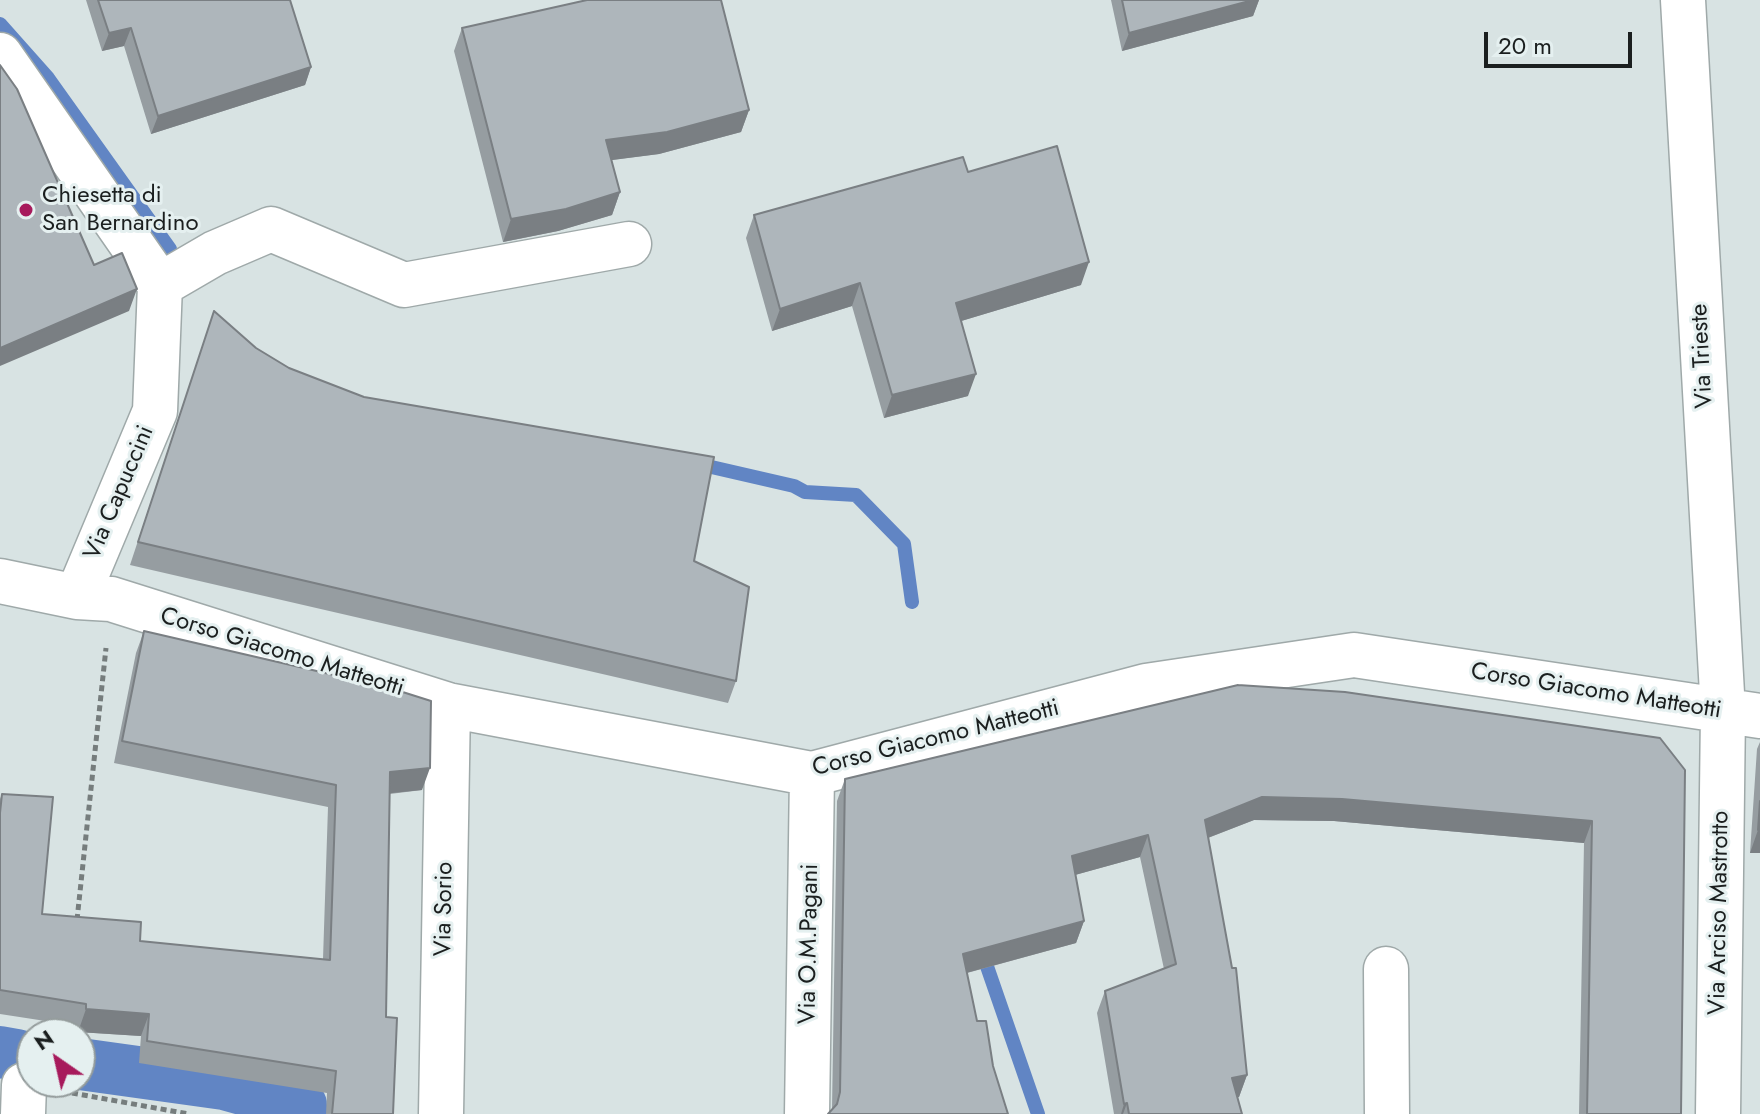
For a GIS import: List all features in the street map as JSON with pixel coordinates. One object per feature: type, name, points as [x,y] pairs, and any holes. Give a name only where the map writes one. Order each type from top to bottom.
[{"type":"street","name":"Via Trieste","points":[[1683,0],[1741,714]]},
{"type":"street","points":[[0,55],[160,285],[215,253],[271,229],[404,285],[629,244]]},
{"type":"street","name":"Via Capuccini","points":[[94,598],[155,411],[160,285]]},
{"type":"street","name":"Corso Giacomo Matteotti","points":[[0,581],[94,598],[448,705],[812,774],[1146,686],[1354,655],[1741,714]]},
{"type":"street","name":"Via Sorio","points":[[441,1114],[448,705]]},
{"type":"street","name":"Via Arciso Mastrotto","points":[[1718,1114],[1741,714]]},
{"type":"street","name":"Via O.M.Pagani","points":[[807,1114],[812,774]]},
{"type":"street","points":[[1386,969],[1387,1114]]},
{"type":"path","points":[[76,925],[94,598]]},
{"type":"path","points":[[66,1018],[68,1003]]},
{"type":"path","points":[[24,1100],[189,1114]]},
{"type":"building","points":[[98,0],[290,0],[311,67],[158,116],[131,28],[109,33]]},
{"type":"building","points":[[587,0],[721,0],[749,110],[667,132],[606,140],[620,192],[566,209],[511,219],[462,28]]},
{"type":"building","points":[[1122,0],[1253,0],[1129,33]]},
{"type":"building","name":"Chiesetta di San Bernardino","points":[[0,65],[17,89],[94,265],[122,253],[137,289],[0,348]]},
{"type":"building","points":[[1057,146],[1089,262],[956,303],[976,374],[892,395],[860,283],[780,309],[754,215],[963,157],[968,172]]},
{"type":"building","points":[[214,311],[256,348],[289,368],[364,397],[714,457],[694,561],[749,587],[736,681],[138,542]]},
{"type":"building","points":[[144,631],[390,688],[431,701],[430,768],[390,772],[386,1017],[397,1018],[393,1114],[332,1114],[336,1071],[147,1041],[149,1014],[86,1009],[86,1004],[0,990],[2,794],[53,797],[42,914],[141,922],[140,941],[330,960],[336,785],[122,741]]},
{"type":"building","points":[[1238,685],[1345,692],[1660,738],[1685,770],[1681,1114],[1587,1114],[1592,821],[1342,799],[1262,797],[1205,820],[1232,968],[1236,968],[1247,1075],[1232,1078],[1242,1114],[1129,1114],[1127,1103],[1124,1104],[1105,991],[1176,964],[1148,835],[1072,856],[1084,921],[963,954],[977,1021],[986,1021],[993,1066],[1008,1114],[828,1114],[837,1104],[840,1092],[845,779]]},
{"type":"waterway","points":[[0,24],[48,78],[170,249]]},
{"type":"waterway","points":[[694,463],[794,486],[805,492],[856,495],[904,544],[912,602]]},
{"type":"waterway","points":[[981,949],[1038,1114]]},
{"type":"waterway","points":[[0,1052],[16,1055]]},
{"type":"waterway","points":[[96,1066],[224,1084],[301,1105],[301,1114]]},
{"type":"place","name":"Chiesetta di San Bernardino","points":[[26,210]]}]
